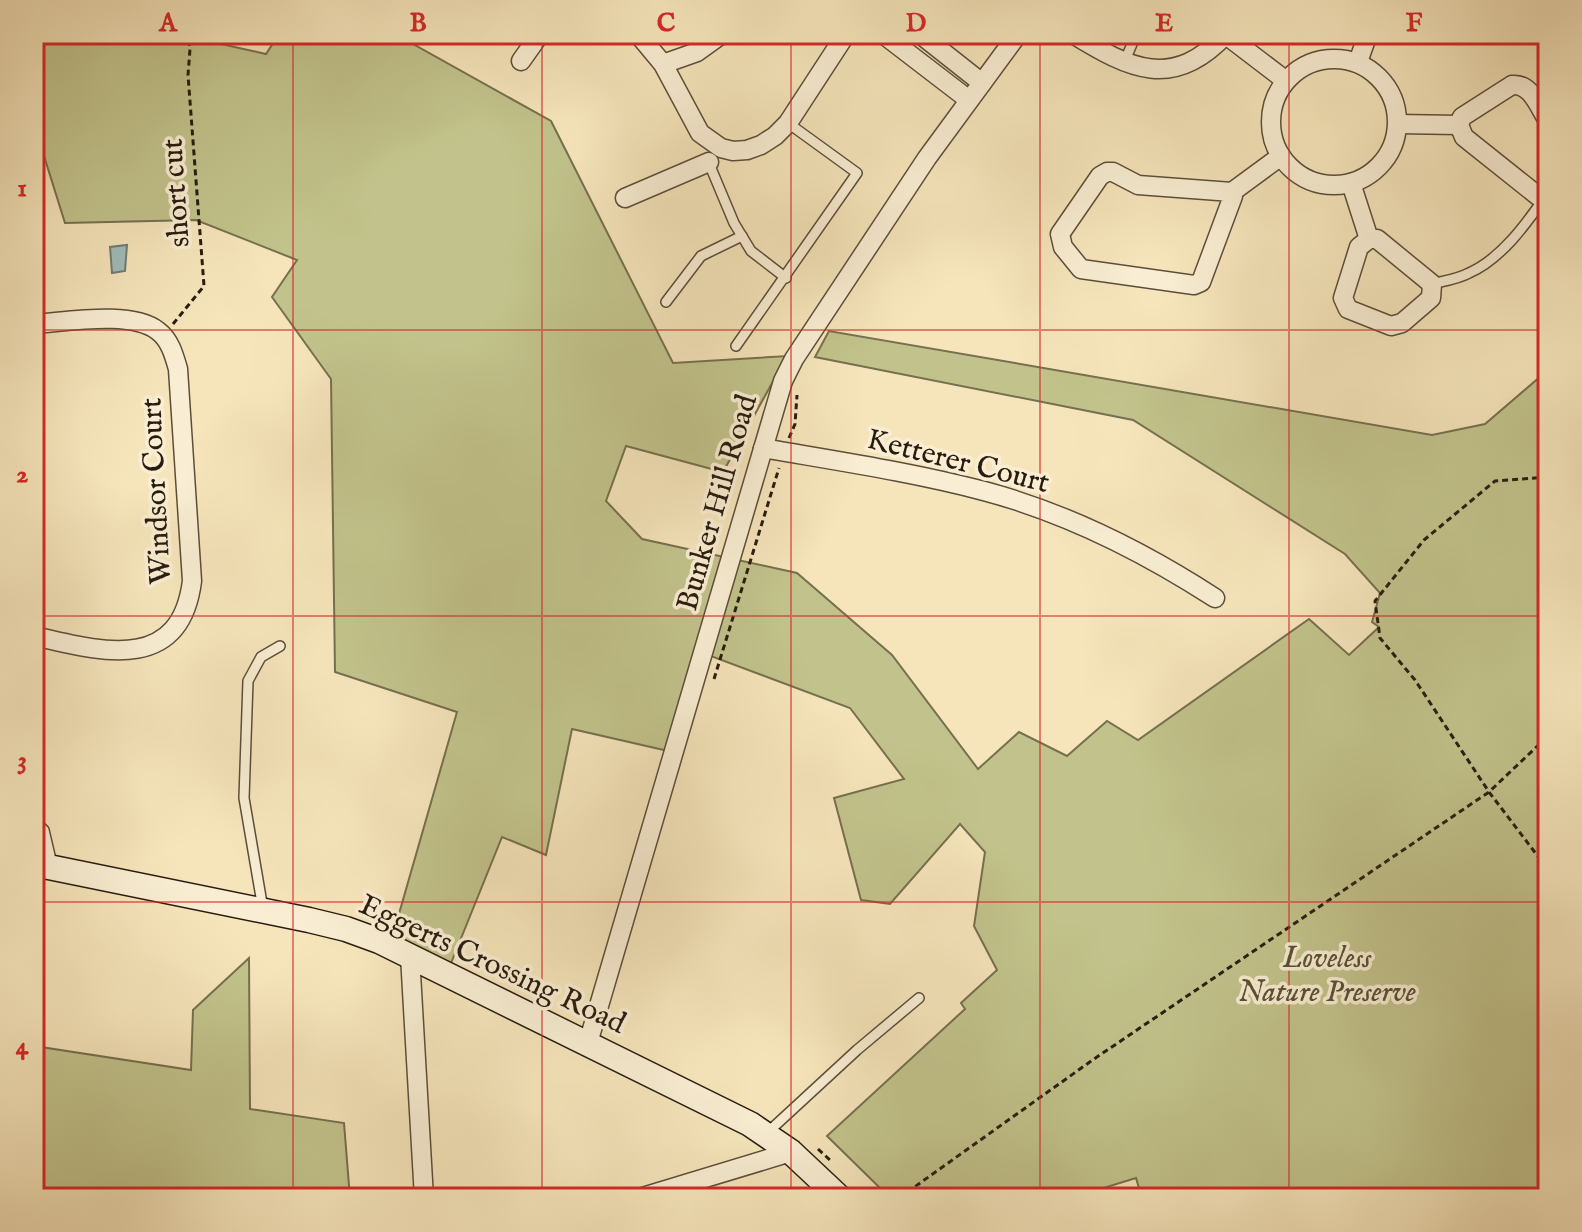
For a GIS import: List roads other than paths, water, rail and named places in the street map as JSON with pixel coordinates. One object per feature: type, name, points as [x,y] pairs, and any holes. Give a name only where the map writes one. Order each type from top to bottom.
[{"type":"street","points":[[521,61],[540,34]]},
{"type":"street","points":[[638,34],[663,64],[700,133],[710,142],[733,151],[747,150],[775,136],[788,123],[846,34]]},
{"type":"street","points":[[663,64],[697,52],[722,34]]},
{"type":"street","points":[[883,34],[969,100]]},
{"type":"street","points":[[920,34],[982,83]]},
{"type":"street","name":"Bunker Hill Road","points":[[588,1043],[783,381],[794,359],[927,158],[1018,34]]},
{"type":"street","points":[[1073,34],[1124,63],[1160,69],[1179,66],[1204,54],[1226,34],[1285,80]]},
{"type":"street","points":[[1358,62],[1368,34]]},
{"type":"street","points":[[1325,59],[1358,62],[1381,78],[1389,89],[1398,124],[1395,140],[1381,165],[1369,175],[1351,183],[1321,184],[1306,179],[1293,170],[1274,142],[1271,112],[1285,80],[1310,63],[1325,59]]},
{"type":"street","points":[[1547,196],[1538,196],[1464,137],[1459,125],[1462,117],[1512,85],[1520,84],[1526,87],[1548,121]]},
{"type":"street","points":[[1398,124],[1459,125]]},
{"type":"street","points":[[1232,192],[1281,156]]},
{"type":"street","points":[[625,198],[709,162]]},
{"type":"street","points":[[1107,172],[1138,185],[1227,189],[1232,192],[1205,277],[1194,285],[1087,271],[1081,269],[1060,241],[1060,234],[1100,176],[1107,172]]},
{"type":"street","points":[[1351,183],[1369,239]]},
{"type":"street","points":[[1369,239],[1377,239],[1432,284],[1434,291],[1431,298],[1398,325],[1391,326],[1348,309],[1343,298],[1359,247],[1369,239]]},
{"type":"street","name":"Windsor Court","points":[[34,324],[122,319],[139,321],[163,336],[173,352],[178,369],[192,581],[190,600],[174,627],[150,646],[100,651],[34,636]]},
{"type":"street","name":"Ketterer Court","points":[[763,448],[986,491],[1052,513],[1152,559],[1215,598]]},
{"type":"street","name":"Eggerts Crossing Road","points":[[43,866],[346,929],[410,956],[750,1124],[791,1152],[840,1198]]},
{"type":"street","points":[[410,956],[424,1198]]},
{"type":"street","points":[[639,1198],[791,1152]]},
{"type":"lane","points":[[1124,63],[1132,44],[1132,34]]},
{"type":"lane","points":[[736,346],[857,173],[788,123]]},
{"type":"lane","points":[[710,142],[707,158],[734,223],[751,251],[786,278]]},
{"type":"lane","points":[[1432,284],[1470,273],[1496,256],[1547,196]]},
{"type":"lane","points":[[666,302],[701,256],[742,236]]},
{"type":"lane","points":[[264,912],[244,798],[248,681],[261,657],[280,646]]},
{"type":"lane","points":[[34,821],[44,830],[43,866]]},
{"type":"lane","points":[[765,1135],[919,998]]},
{"type":"water","points":[[127,245],[125,271],[112,273],[110,247]]},
{"type":"park label","name":"Loveless Nature Preserve","points":[[1327,976]]}]
